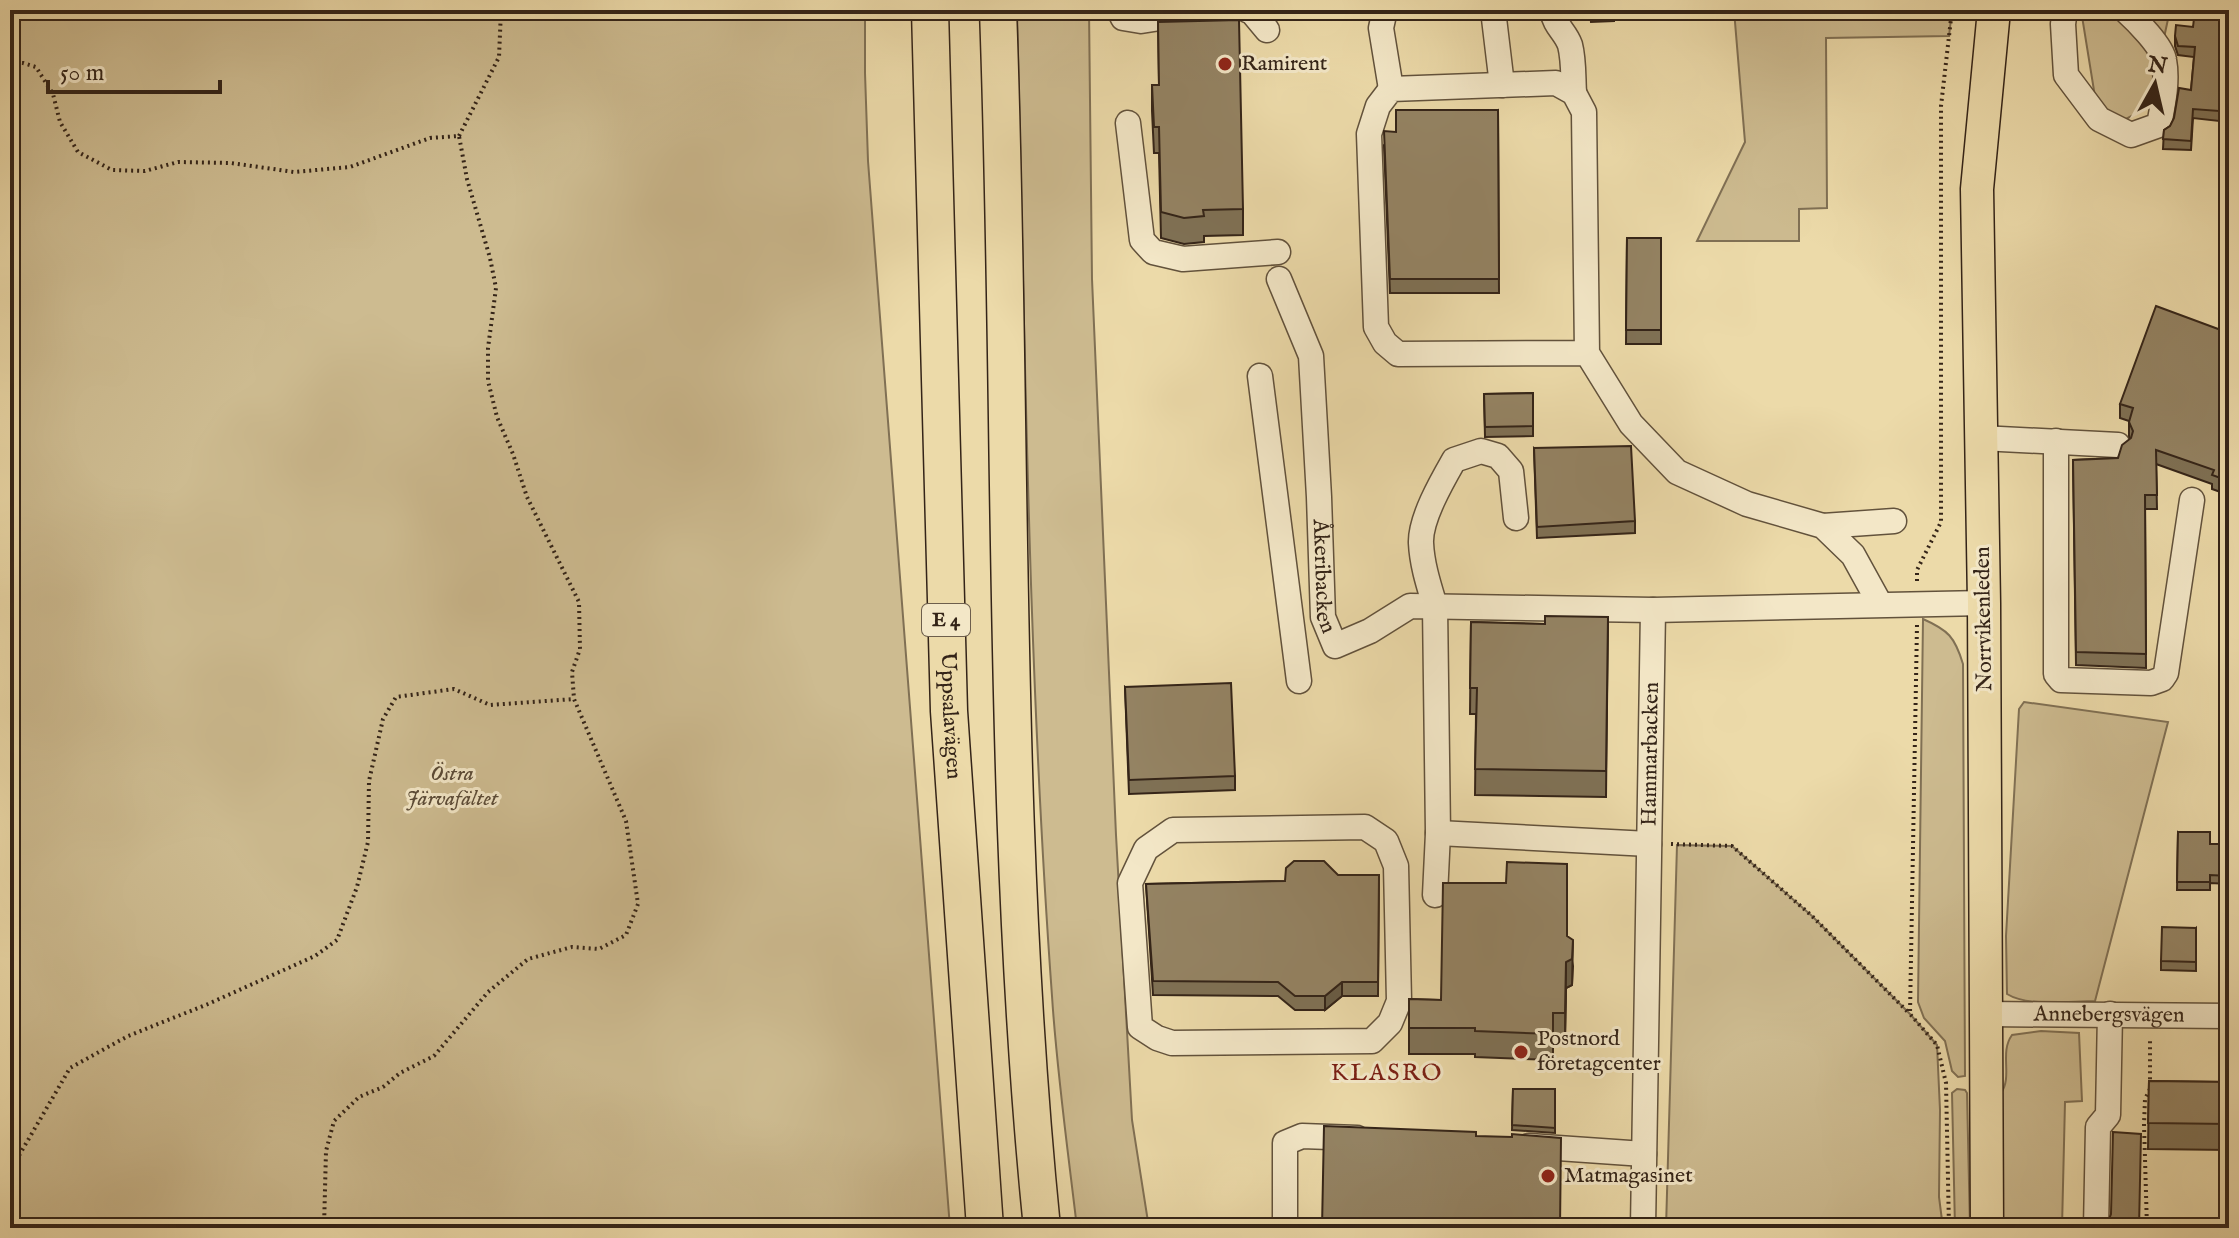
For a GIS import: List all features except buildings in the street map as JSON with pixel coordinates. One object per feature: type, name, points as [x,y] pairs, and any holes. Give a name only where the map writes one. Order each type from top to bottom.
[{"type":"highway","name":"Uppsalavägen","points":[[930,10],[949,711],[985,1228]]},
{"type":"highway","points":[[998,10],[1017,896],[1030,1114],[1042,1228]]},
{"type":"main road","name":"Norrvikenleden","points":[[1987,1228],[1984,603],[1977,189],[1994,10]]},
{"type":"street","points":[[1119,10],[1123,18],[1141,21],[1211,10]]},
{"type":"street","points":[[1247,10],[1267,30]]},
{"type":"street","points":[[1385,10],[1381,28],[1391,89],[1378,106],[1369,134],[1376,327],[1385,343],[1398,354],[1587,353]]},
{"type":"street","points":[[1493,10],[1502,85]]},
{"type":"street","points":[[1552,10],[1556,26],[1566,36],[1571,48],[1574,93],[1584,112],[1587,353],[1631,424],[1677,472],[1747,504],[1823,526],[1894,521]]},
{"type":"street","points":[[2065,10],[2066,75],[2099,119],[2131,135],[2159,125],[2164,100],[2164,57],[2125,10]]},
{"type":"street","points":[[1391,89],[1556,83],[1574,93]]},
{"type":"street","points":[[1128,123],[1142,240],[1153,252],[1183,259],[1278,252]]},
{"type":"street","name":"Åkeribacken","points":[[1279,279],[1311,356],[1323,617],[1335,646],[1370,631],[1410,606],[1653,610]]},
{"type":"street","points":[[1260,376],[1299,681]]},
{"type":"street","points":[[1981,438],[2118,445]]},
{"type":"street","points":[[2056,441],[2056,674],[2061,680],[2151,683],[2162,679],[2166,673],[2192,500]]},
{"type":"street","points":[[1435,895],[1438,833],[1435,606],[1426,577],[1421,540],[1435,492],[1454,460],[1481,451],[1498,456],[1511,471],[1516,518]]},
{"type":"street","points":[[1823,526],[1853,555],[1880,604]]},
{"type":"street","points":[[1653,610],[1984,603]]},
{"type":"street","name":"Hammarbacken","points":[[1643,1228],[1653,610]]},
{"type":"street","points":[[1365,827],[1386,841],[1396,866],[1399,1001],[1390,1023],[1372,1041],[1172,1043],[1157,1038],[1140,1027],[1130,883],[1146,849],[1173,830],[1274,829],[1365,827]]},
{"type":"street","points":[[1438,833],[1649,844]]},
{"type":"street","name":"Annebergsvägen","points":[[1987,1014],[2229,1016]]},
{"type":"street","points":[[2096,1228],[2098,1127],[2108,1115],[2110,1014]]},
{"type":"street","points":[[1285,1228],[1285,1143],[1302,1136],[1379,1139]]},
{"type":"street","points":[[1502,1144],[1644,1154]]},
{"type":"path","points":[[324,1228],[326,1151],[334,1121],[359,1097],[383,1087],[400,1073],[434,1056],[488,992],[528,959],[572,947],[599,949],[626,935],[638,904],[626,821],[574,699],[572,672],[580,649],[579,602],[527,497],[497,417],[488,381],[488,348],[496,288],[459,136],[499,57],[501,10]]},
{"type":"path","points":[[10,62],[36,67],[53,94],[60,122],[78,152],[112,170],[145,171],[178,162],[231,163],[294,172],[350,167],[430,138],[459,136]]},
{"type":"path","points":[[10,1171],[70,1068],[128,1036],[315,956],[337,940],[357,887],[368,842],[369,781],[383,719],[396,697],[454,689],[490,705],[574,699]]},
{"type":"path","points":[[1649,844],[1732,846],[1812,916],[1910,1014]]},
{"type":"path","points":[[2147,1228],[2144,1124],[2145,1099],[2150,1089],[2150,1014]]},
{"type":"green space","name":"Östra Järvafältet","points":[[10,10],[865,10],[868,161],[950,1228],[10,1228]]},
{"type":"green space","points":[[1017,10],[1089,10],[1092,279],[1116,835],[1132,1120],[1149,1228],[1077,1228],[1060,1083],[1044,873],[1032,627]]},
{"type":"green space","points":[[1734,10],[1952,10],[1949,36],[1826,38],[1827,208],[1799,209],[1799,241],[1697,241],[1745,142]]},
{"type":"green space","points":[[2081,10],[2170,10],[2149,107],[2124,120],[2096,103]]},
{"type":"green space","points":[[1923,619],[1949,636],[1963,664],[1965,1076],[1958,1077],[1952,1071],[1945,1041],[1924,1018],[1918,1002]]},
{"type":"green space","points":[[2024,702],[2168,722],[2095,1001],[2037,1002],[2007,994],[2006,936],[2019,709]]},
{"type":"green space","points":[[1677,845],[1732,846],[1812,916],[1937,1045],[1939,1197],[1943,1228],[1666,1228]]},
{"type":"green space","points":[[2041,1031],[2079,1033],[2082,1101],[2065,1102],[2062,1228],[2002,1228],[2001,1093],[2006,1079],[2006,1049],[2012,1035]]},
{"type":"green space","points":[[1957,1089],[1967,1093],[1970,1228],[1955,1228],[1952,1093]]},
{"type":"place","name":"Ramirent","points":[[1225,64]]},
{"type":"place","name":"Postnord företagcenter","points":[[1521,1052]]},
{"type":"place","name":"Matmagasinet","points":[[1548,1176]]},
{"type":"district","name":"KLASRO","points":[[1387,1073]]}]
